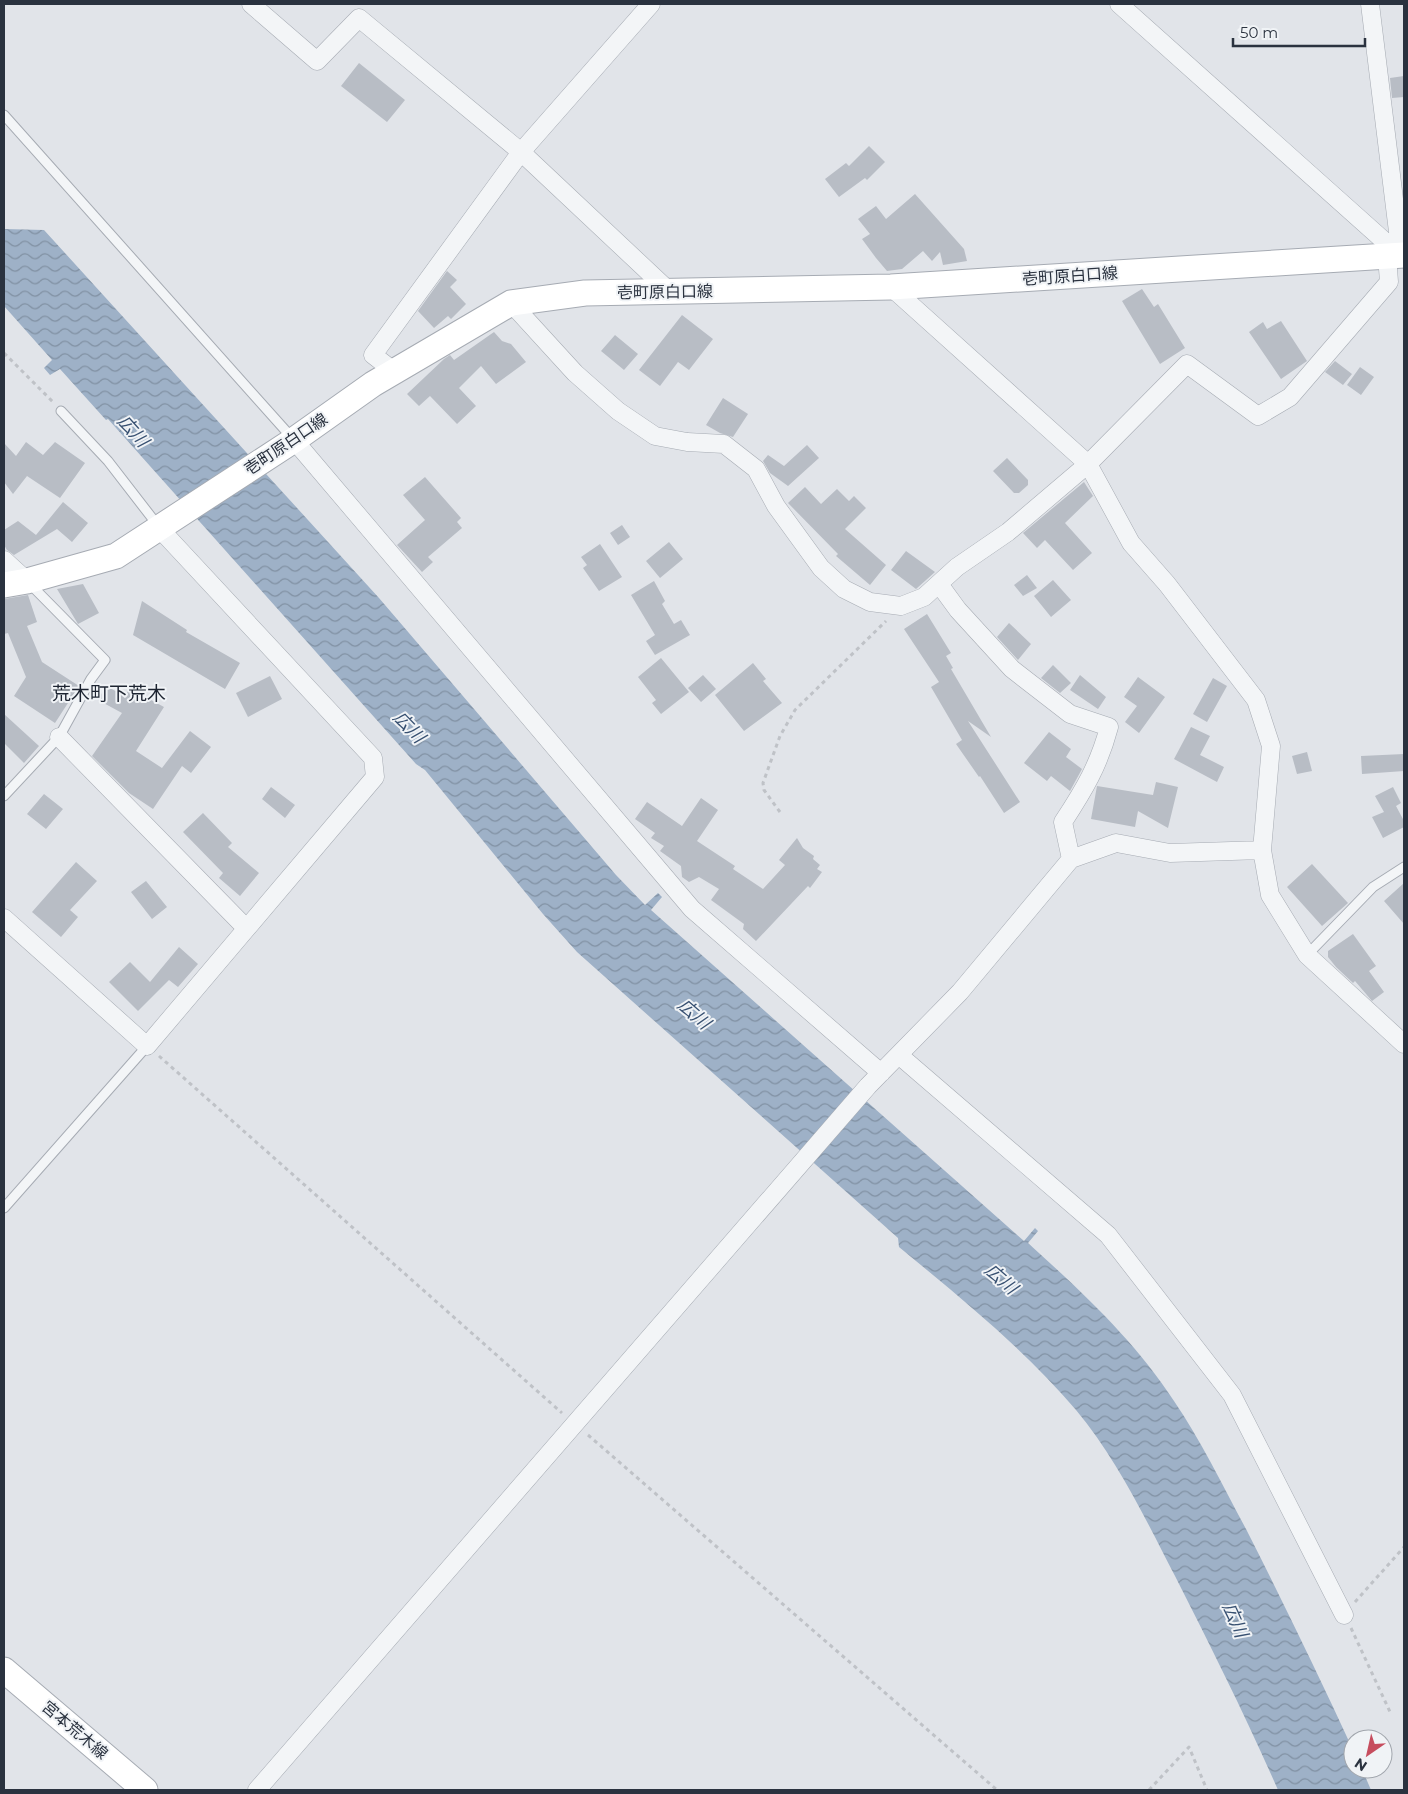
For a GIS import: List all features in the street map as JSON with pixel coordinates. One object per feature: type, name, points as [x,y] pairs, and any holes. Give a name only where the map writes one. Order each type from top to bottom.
[{"type":"main road","name":"壱町原白口線","points":[[15,583],[116,556],[284,446],[373,384],[511,304],[585,293],[891,287],[1397,255]]},
{"type":"main road","name":"宮本荒木線","points":[[4,1670],[146,1790]]},
{"type":"street","points":[[251,4],[317,61],[359,18],[521,152],[670,292]]},
{"type":"street","points":[[396,372],[373,355],[521,152],[651,4]]},
{"type":"street","points":[[1119,4],[1397,255]]},
{"type":"street","points":[[511,304],[575,373],[618,411],[655,436],[687,442],[724,444],[756,469],[776,506],[821,568],[844,589],[870,602],[901,606],[924,597],[957,567],[1008,532],[1088,464],[1187,364],[1258,416],[1290,397],[1388,282],[1397,255],[1370,4]]},
{"type":"street","points":[[891,287],[1088,464],[1131,543],[1167,584],[1256,700],[1271,746],[1262,850],[1270,895],[1308,955],[1404,1044]]},
{"type":"street","points":[[284,446],[692,908],[881,1073]]},
{"type":"street","points":[[4,918],[147,1046],[375,777],[373,758],[164,525]]},
{"type":"street","points":[[4,560],[15,583]]},
{"type":"street","points":[[939,584],[958,610],[1012,669],[1070,714],[1109,727],[1102,755],[1088,784],[1063,822],[1071,859]]},
{"type":"street","points":[[59,737],[246,928]]},
{"type":"street","points":[[258,1790],[780,1186],[868,1086],[900,1056],[960,992],[1071,859],[1116,843],[1170,853],[1262,850]]},
{"type":"street","points":[[900,1056],[1108,1235],[1232,1395],[1344,1614]]},
{"type":"lane","points":[[4,116],[284,446]]},
{"type":"lane","points":[[61,411],[164,525]]},
{"type":"lane","points":[[4,796],[59,737],[91,679],[105,660],[15,583]]},
{"type":"lane","points":[[1308,955],[1372,887],[1404,867]]},
{"type":"lane","points":[[4,1208],[147,1046]]},
{"type":"path","points":[[4,353],[61,411]]},
{"type":"path","points":[[780,812],[767,796],[763,783],[780,736],[795,710],[901,606]]},
{"type":"path","points":[[1391,1714],[1344,1614],[1404,1547]]},
{"type":"path","points":[[1149,1790],[1189,1747],[1207,1790]]},
{"type":"water","name":"広川","points":[[4,229],[44,230],[379,598],[616,875],[645,905],[658,893],[662,897],[651,910],[1024,1241],[1035,1228],[1038,1231],[1028,1243],[1087,1298],[1125,1337],[1159,1379],[1193,1432],[1246,1529],[1343,1729],[1343,1779],[1366,1779],[1371,1790],[1278,1790],[1228,1682],[1142,1512],[1118,1469],[1076,1410],[1013,1345],[969,1305],[899,1247],[898,1238],[577,952],[543,914],[425,770],[416,764],[108,419],[106,420],[60,369],[50,375],[44,368],[52,360],[4,306]]},
{"type":"building","points":[[359,63],[405,100],[387,122],[341,86]]},
{"type":"building","points":[[1404,76],[1404,97],[1392,98],[1390,78]]},
{"type":"building","points":[[869,146],[885,162],[867,180],[865,178],[839,197],[825,179],[846,163],[849,166]]},
{"type":"building","points":[[915,194],[964,249],[967,261],[943,265],[940,252],[932,261],[923,251],[902,269],[887,271],[876,258],[862,239],[870,234],[858,219],[876,206],[886,219]]},
{"type":"building","points":[[447,271],[457,280],[450,287],[466,304],[451,319],[448,316],[434,328],[418,311]]},
{"type":"building","points":[[1142,289],[1154,307],[1158,304],[1185,348],[1160,364],[1122,301]]},
{"type":"building","points":[[682,315],[713,339],[689,370],[678,362],[660,386],[639,370]]},
{"type":"building","points":[[1281,321],[1307,361],[1281,379],[1249,332],[1263,322],[1267,329]]},
{"type":"building","points":[[494,332],[502,341],[511,344],[526,362],[496,384],[481,366],[459,388],[476,406],[457,424],[430,396],[419,406],[407,394],[444,359],[450,355],[454,360]]},
{"type":"building","points":[[615,335],[638,354],[624,370],[601,351]]},
{"type":"building","points":[[1335,361],[1352,374],[1343,385],[1325,372]]},
{"type":"building","points":[[1360,367],[1374,377],[1361,395],[1347,385]]},
{"type":"building","points":[[723,398],[748,414],[733,437],[720,433],[706,425]]},
{"type":"building","points":[[26,442],[43,455],[55,442],[85,463],[60,498],[27,476],[13,494],[4,482],[4,443],[16,456]]},
{"type":"building","points":[[807,445],[819,458],[788,486],[770,473],[763,461],[768,455],[784,466]]},
{"type":"building","points":[[1007,458],[1028,480],[1028,485],[1019,493],[1014,493],[993,471]]},
{"type":"building","points":[[425,477],[461,518],[457,522],[462,528],[428,557],[433,562],[422,572],[397,545],[425,520],[403,495]]},
{"type":"building","points":[[1084,482],[1093,496],[1065,523],[1092,553],[1073,570],[1045,540],[1037,548],[1023,533]]},
{"type":"building","points":[[805,487],[821,504],[837,489],[849,501],[854,496],[866,508],[845,529],[886,565],[870,585],[836,556],[838,554],[788,503]]},
{"type":"building","points":[[63,502],[88,523],[72,542],[57,529],[14,555],[7,550],[4,545],[4,530],[18,521],[36,535]]},
{"type":"building","points":[[622,525],[630,537],[618,545],[610,533]]},
{"type":"building","points":[[669,542],[683,559],[660,578],[646,561]]},
{"type":"building","points":[[600,544],[622,577],[599,591],[583,568],[587,565],[581,557]]},
{"type":"building","points":[[906,551],[935,572],[916,589],[891,570]]},
{"type":"building","points":[[1027,575],[1037,588],[1023,596],[1014,585]]},
{"type":"building","points":[[1053,580],[1071,600],[1051,617],[1034,596]]},
{"type":"building","points":[[654,581],[665,601],[662,604],[674,624],[681,620],[690,635],[655,655],[646,641],[655,635],[631,595]]},
{"type":"building","points":[[83,584],[99,613],[78,624],[57,589]]},
{"type":"building","points":[[28,595],[37,622],[27,626],[42,662],[79,686],[55,723],[14,696],[26,677],[8,633],[4,634],[4,599]]},
{"type":"building","points":[[142,601],[187,630],[186,632],[240,663],[225,689],[133,635]]},
{"type":"building","points":[[927,614],[951,653],[946,656],[953,668],[951,669],[991,737],[968,721],[1020,802],[1004,813],[956,744],[962,740],[931,687],[939,682],[904,629]]},
{"type":"building","points":[[1009,623],[1031,644],[1018,660],[997,637]]},
{"type":"building","points":[[661,658],[689,692],[661,714],[652,703],[656,700],[638,677]]},
{"type":"building","points":[[753,663],[766,679],[763,681],[782,703],[744,731],[715,695]]},
{"type":"building","points":[[1053,665],[1071,683],[1060,693],[1041,678]]},
{"type":"building","points":[[703,675],[716,689],[701,702],[688,688]]},
{"type":"building","points":[[1080,675],[1106,697],[1098,709],[1070,690]]},
{"type":"building","points":[[270,676],[282,699],[248,717],[236,693]]},
{"type":"building","points":[[1138,677],[1165,697],[1139,733],[1125,722],[1137,706],[1124,697]]},
{"type":"building","points":[[1213,678],[1227,686],[1207,722],[1193,714]]},
{"type":"building","points":[[106,686],[125,696],[129,688],[164,707],[136,751],[162,768],[190,731],[211,747],[191,773],[182,766],[153,809],[129,793],[92,756],[122,713],[98,700]]},
{"type":"building","points":[[4,714],[39,746],[24,763],[4,743]]},
{"type":"building","points":[[1191,727],[1210,736],[1200,755],[1224,767],[1217,782],[1174,759]]},
{"type":"building","points":[[1049,732],[1071,749],[1066,757],[1082,769],[1070,791],[1051,776],[1047,781],[1024,763]]},
{"type":"building","points":[[1307,752],[1312,771],[1297,774],[1292,756]]},
{"type":"building","points":[[1404,754],[1404,771],[1362,774],[1361,756]]},
{"type":"building","points":[[1156,782],[1178,787],[1168,828],[1138,811],[1135,827],[1091,819],[1097,786],[1153,795]]},
{"type":"building","points":[[271,787],[295,805],[285,818],[262,799]]},
{"type":"building","points":[[1393,787],[1401,803],[1396,806],[1404,821],[1404,827],[1383,838],[1372,817],[1384,812],[1375,796]]},
{"type":"building","points":[[44,794],[63,809],[46,829],[27,814]]},
{"type":"building","points":[[701,798],[718,810],[697,841],[735,866],[733,869],[763,889],[785,865],[779,860],[797,838],[803,848],[814,856],[813,859],[820,865],[817,869],[822,872],[810,888],[808,886],[756,941],[743,929],[744,924],[711,900],[719,889],[699,877],[689,882],[682,877],[681,866],[660,851],[664,846],[651,838],[655,833],[635,819],[647,802],[682,826]]},
{"type":"building","points":[[203,813],[232,843],[228,847],[259,873],[240,896],[219,878],[223,873],[183,832]]},
{"type":"building","points":[[76,862],[97,881],[70,910],[78,917],[61,937],[32,912]]},
{"type":"building","points":[[1312,864],[1348,903],[1322,926],[1287,887]]},
{"type":"building","points":[[146,881],[167,907],[152,919],[131,892]]},
{"type":"building","points":[[1404,883],[1404,924],[1384,901]]},
{"type":"building","points":[[1353,934],[1376,966],[1369,971],[1384,992],[1372,1001],[1355,981],[1353,983],[1328,957],[1328,951]]},
{"type":"building","points":[[179,947],[198,964],[178,987],[169,980],[138,1011],[109,982],[130,962],[150,982]]},
{"type":"district","name":"荒木町下荒木","points":[[109,693]]}]
